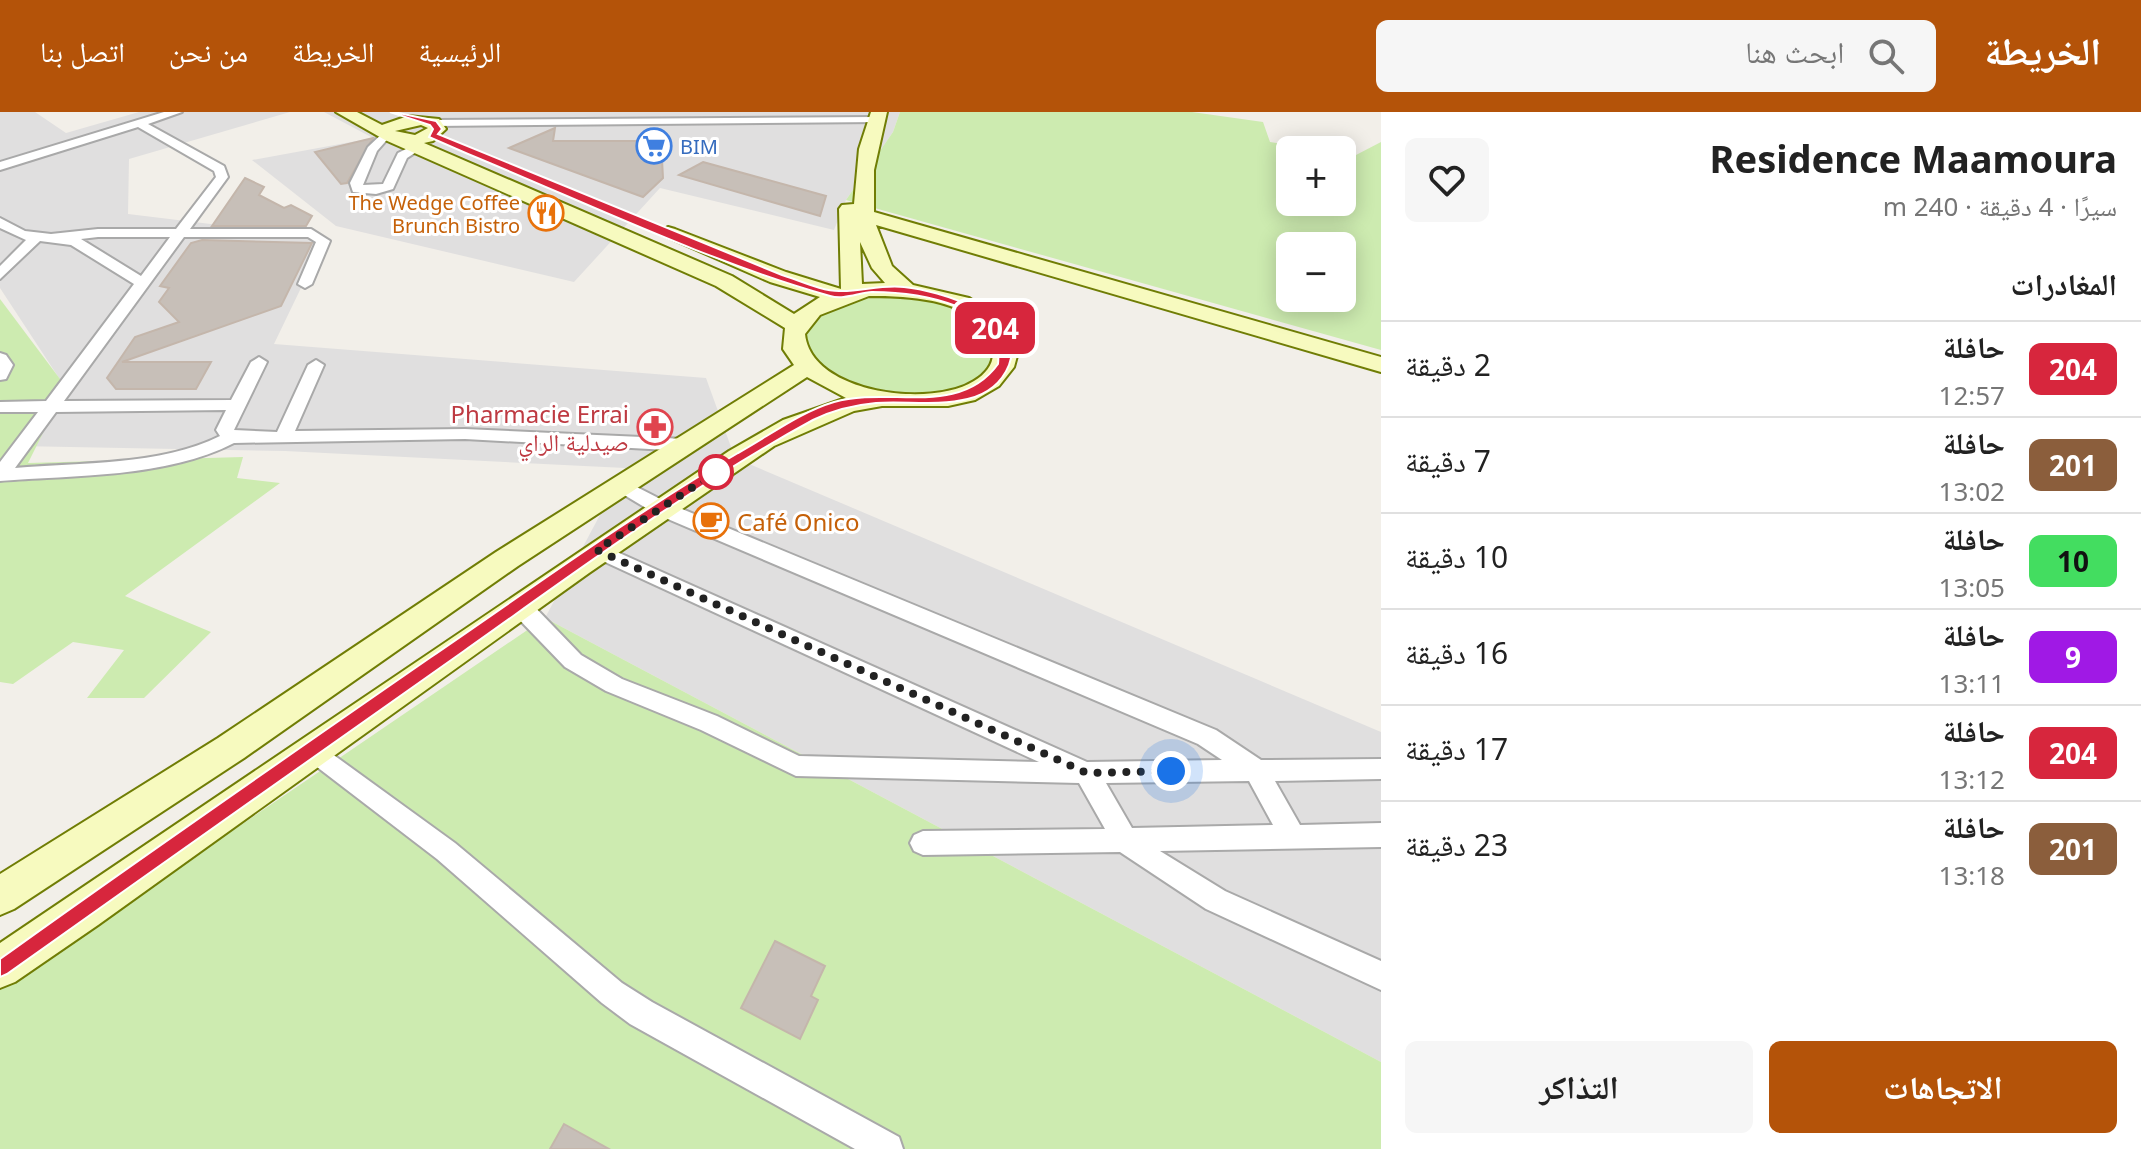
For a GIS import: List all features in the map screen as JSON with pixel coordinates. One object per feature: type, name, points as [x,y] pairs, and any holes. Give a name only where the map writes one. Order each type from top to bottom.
[{"type":"main road","points":[[344,112],[414,133],[623,214]]},
{"type":"main road","points":[[394,112],[414,133],[724,281],[796,325]]},
{"type":"main road","points":[[868,122],[863,194],[865,216],[878,259],[906,290]]},
{"type":"main road","points":[[845,293],[849,186],[868,122]]},
{"type":"main road","points":[[865,216],[1381,365]]},
{"type":"main road","points":[[651,226],[778,277],[845,293],[906,290],[960,304],[982,316],[998,331],[1005,348],[1004,364],[993,379],[977,390],[951,399],[915,402],[880,399],[851,391],[808,366],[798,352],[794,339],[796,325],[813,306],[845,293]]},
{"type":"main road","points":[[0,896],[231,748],[507,559],[808,366]]},
{"type":"main road","points":[[0,967],[597,550],[713,474],[822,411],[851,402],[880,399]]},
{"type":"street","points":[[0,166],[176,112]]},
{"type":"street","points":[[521,122],[543,133]]},
{"type":"street","points":[[414,133],[521,122],[868,122]]},
{"type":"street","points":[[414,133],[543,133],[606,122]]},
{"type":"street","points":[[138,123],[222,171],[221,179],[141,282],[0,475],[186,455],[216,447],[231,438],[465,434],[686,445]]},
{"type":"street","points":[[3,229],[36,237],[88,233],[315,234],[322,238],[322,244],[305,284]]},
{"type":"street","points":[[0,275],[36,237]]},
{"type":"street","points":[[56,237],[75,241],[141,282]]},
{"type":"street","points":[[0,358],[5,365],[0,375]]},
{"type":"street","points":[[231,438],[225,430],[259,362]]},
{"type":"street","points":[[284,437],[316,365]]},
{"type":"street","points":[[0,407],[237,405]]},
{"type":"street","points":[[623,486],[663,509],[1207,737],[1256,770],[1292,836]]},
{"type":"street","points":[[597,550],[1087,773],[1125,840],[1160,870],[1197,892],[1381,976]]},
{"type":"street","points":[[519,605],[544,635],[586,669],[614,685],[709,723],[796,766],[1087,773],[1381,769]]},
{"type":"street","points":[[313,750],[446,851],[622,1000],[887,1149]]},
{"type":"street","points":[[923,843],[1381,835]]},
{"type":"shaded area","points":[[0,112],[35,112],[66,133],[139,112],[290,112],[129,159],[128,214],[325,238],[274,344],[706,378],[735,458],[1381,732],[1381,1062],[545,618],[625,468],[285,451],[17,446],[59,378],[0,288]]},
{"type":"shaded area","points":[[324,112],[900,112],[893,132],[846,200],[834,230],[660,188],[574,282],[336,226],[252,160],[373,138]]},
{"type":"green space","points":[[900,112],[1192,112],[1263,122],[1270,142],[1276,143],[1276,216],[1356,216],[1356,155],[1381,142],[1381,350],[846,200],[893,132]]},
{"type":"green space","points":[[862,295],[937,300],[965,313],[988,337],[992,350],[990,362],[983,373],[969,383],[932,392],[888,391],[842,380],[824,370],[811,357],[805,340],[806,329],[816,313]]},
{"type":"green space","points":[[0,299],[66,387],[28,463],[243,457],[237,478],[280,483],[125,596],[211,632],[144,698],[87,698],[124,650],[73,642],[13,684],[0,682]]},
{"type":"green space","points":[[545,618],[1381,1062],[1381,1149],[0,1149],[0,989]]},
{"type":"building","points":[[555,128],[553,141],[661,141],[663,178],[643,197],[509,148]]},
{"type":"building","points":[[373,138],[347,183],[341,184],[315,152]]},
{"type":"building","points":[[703,162],[826,196],[820,216],[679,175]]},
{"type":"building","points":[[245,178],[264,187],[259,195],[284,208],[291,205],[312,216],[306,226],[212,226]]},
{"type":"building","points":[[202,240],[312,243],[281,306],[122,362],[211,362],[196,389],[116,389],[107,378],[135,337],[179,322],[159,302],[169,288],[160,286],[191,243]]},
{"type":"building","points":[[775,941],[825,966],[811,996],[818,1000],[800,1039],[741,1008]]},
{"type":"building","points":[[564,1124],[609,1149],[550,1149]]},
{"type":"bus line","name":"204","points":[[0,967],[597,550],[734,461],[811,416],[838,405],[880,399],[915,402],[951,399],[977,390],[993,379],[1004,364],[1005,348],[998,331],[982,316],[960,304],[906,290],[869,289],[837,295],[778,277],[471,152],[432,135],[438,129],[433,123],[394,112]]},
{"type":"place","name":"BIM","points":[[654,146]]},
{"type":"place","name":"The Wedge Coffee Brunch Bistro","points":[[546,213]]},
{"type":"place","name":"Pharmacie Errai صيدلية الراي","points":[[655,427]]},
{"type":"place","name":"Café Onico","points":[[711,521]]},
{"type":"route","points":[[716,472],[597,550],[1087,773],[1171,771]]}]
